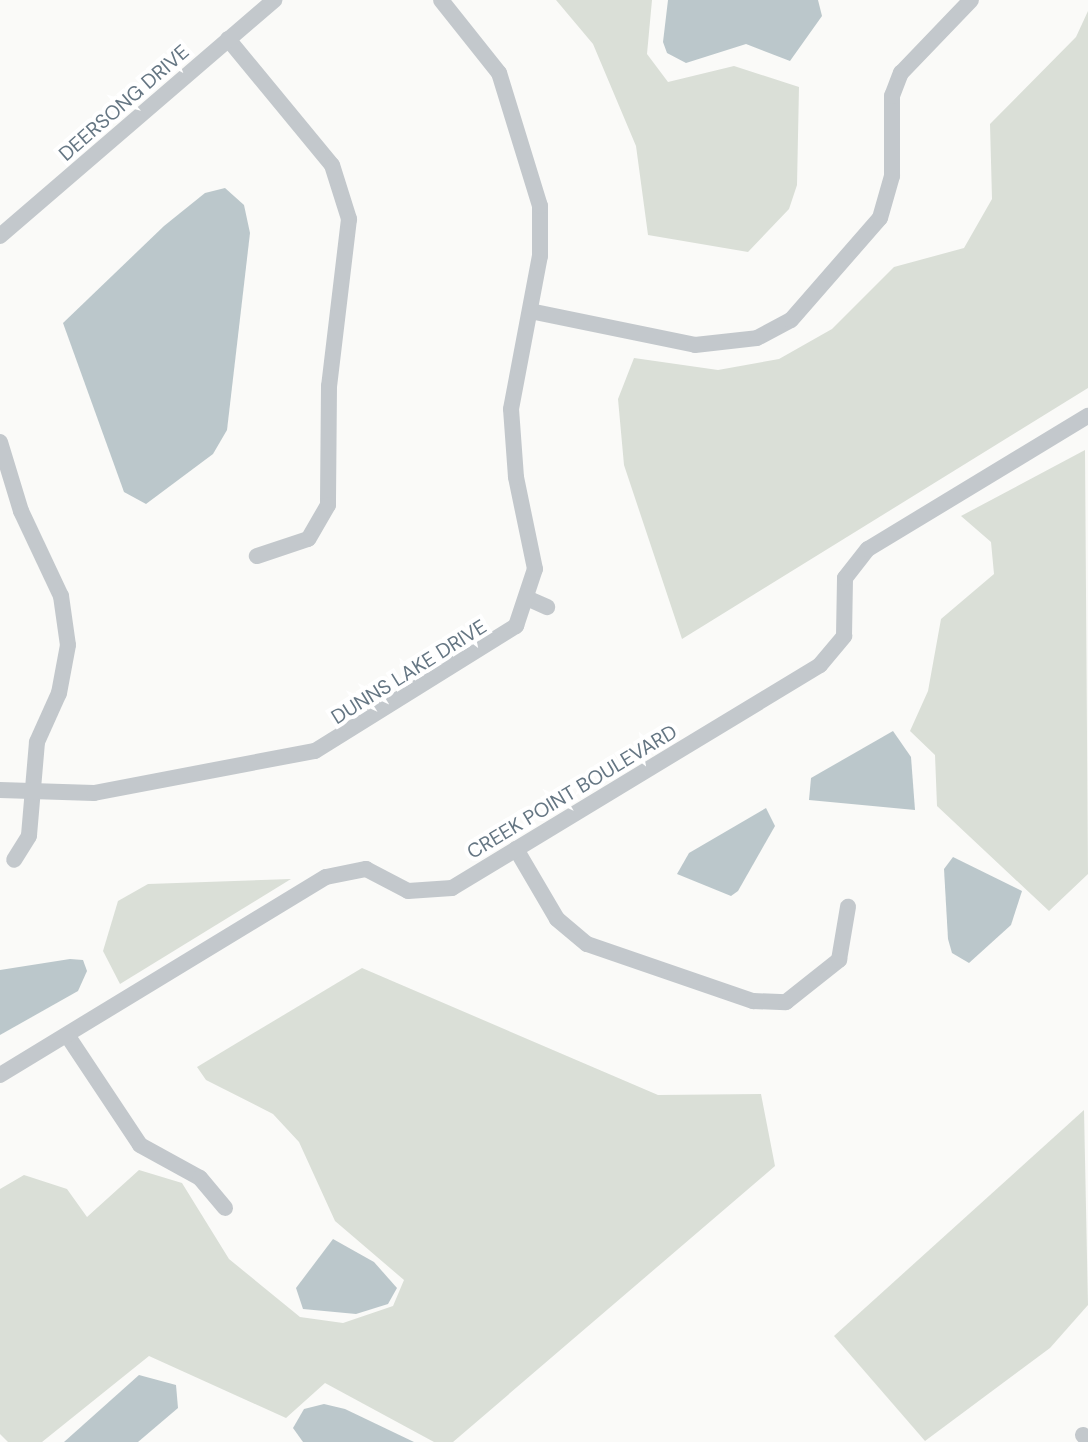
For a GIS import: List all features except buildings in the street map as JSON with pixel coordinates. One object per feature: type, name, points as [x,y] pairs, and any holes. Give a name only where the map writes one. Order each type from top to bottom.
[{"type":"street","name":"DEERSONG DRIVE","points":[[0,236],[274,0]]},
{"type":"street","points":[[441,0],[499,73],[534,178],[542,230],[511,434],[533,537],[529,599],[547,607]]},
{"type":"street","points":[[530,311],[695,345],[757,338],[791,320],[880,218],[892,176],[892,96],[901,73],[971,0]]},
{"type":"street","points":[[228,39],[332,165],[349,219],[329,386],[328,505],[308,539],[292,550],[257,556]]},
{"type":"street","name":"CREEK POINT BOULEVARD","points":[[0,1075],[326,877],[366,869],[428,895],[516,849],[820,665],[844,636],[845,578],[868,549],[1088,416]]},
{"type":"street","points":[[0,442],[21,511],[61,596],[68,645],[59,693],[37,742],[29,836],[14,860]]},
{"type":"street","name":"DUNNS LAKE DRIVE","points":[[0,790],[34,794],[94,793],[315,751],[502,639],[529,599]]},
{"type":"street","points":[[516,849],[572,935],[753,1001],[786,1002],[839,960],[848,907]]},
{"type":"street","points":[[67,1035],[140,1145],[200,1178],[225,1208]]},
{"type":"shaded area","points":[[556,0],[652,0],[647,54],[668,82],[734,66],[799,87],[797,185],[789,209],[748,252],[648,235],[636,146],[593,44]]},
{"type":"shaded area","points":[[668,0],[818,0],[822,16],[790,61],[746,44],[686,63],[667,53],[663,42]]},
{"type":"shaded area","points":[[1088,11],[1088,388],[682,639],[624,465],[618,399],[634,358],[718,370],[779,359],[832,329],[894,267],[964,248],[992,199],[990,124],[1076,37]]},
{"type":"shaded area","points":[[225,188],[244,205],[250,233],[227,430],[213,454],[146,504],[124,492],[63,323],[164,226],[205,193]]},
{"type":"shaded area","points":[[1085,450],[1088,874],[1049,911],[937,806],[935,755],[910,731],[928,691],[941,619],[994,574],[991,542],[961,516]]},
{"type":"shaded area","points":[[893,731],[911,757],[915,810],[809,800],[811,778]]},
{"type":"shaded area","points":[[766,808],[775,826],[738,891],[731,896],[677,874],[689,853]]},
{"type":"shaded area","points":[[953,857],[1022,891],[1011,925],[969,963],[952,953],[948,939],[944,869]]},
{"type":"shaded area","points":[[291,879],[120,984],[103,951],[118,901],[148,884]]},
{"type":"shaded area","points":[[70,959],[83,960],[87,971],[78,991],[0,1035],[0,970]]},
{"type":"shaded area","points":[[362,968],[658,1095],[761,1094],[775,1166],[453,1442],[434,1442],[325,1383],[286,1418],[149,1356],[42,1442],[8,1442],[0,1434],[0,1189],[24,1175],[67,1189],[87,1217],[139,1170],[182,1183],[229,1259],[300,1317],[343,1323],[393,1306],[404,1280],[335,1221],[299,1142],[273,1114],[206,1080],[197,1067]]},
{"type":"shaded area","points":[[1084,1110],[1088,1305],[1050,1348],[925,1441],[834,1336]]},
{"type":"shaded area","points":[[333,1239],[374,1262],[397,1288],[388,1304],[356,1314],[303,1309],[296,1288]]},
{"type":"shaded area","points":[[139,1375],[176,1385],[178,1408],[138,1442],[64,1442]]},
{"type":"shaded area","points":[[324,1404],[345,1409],[414,1442],[303,1442],[293,1428],[304,1409]]}]
